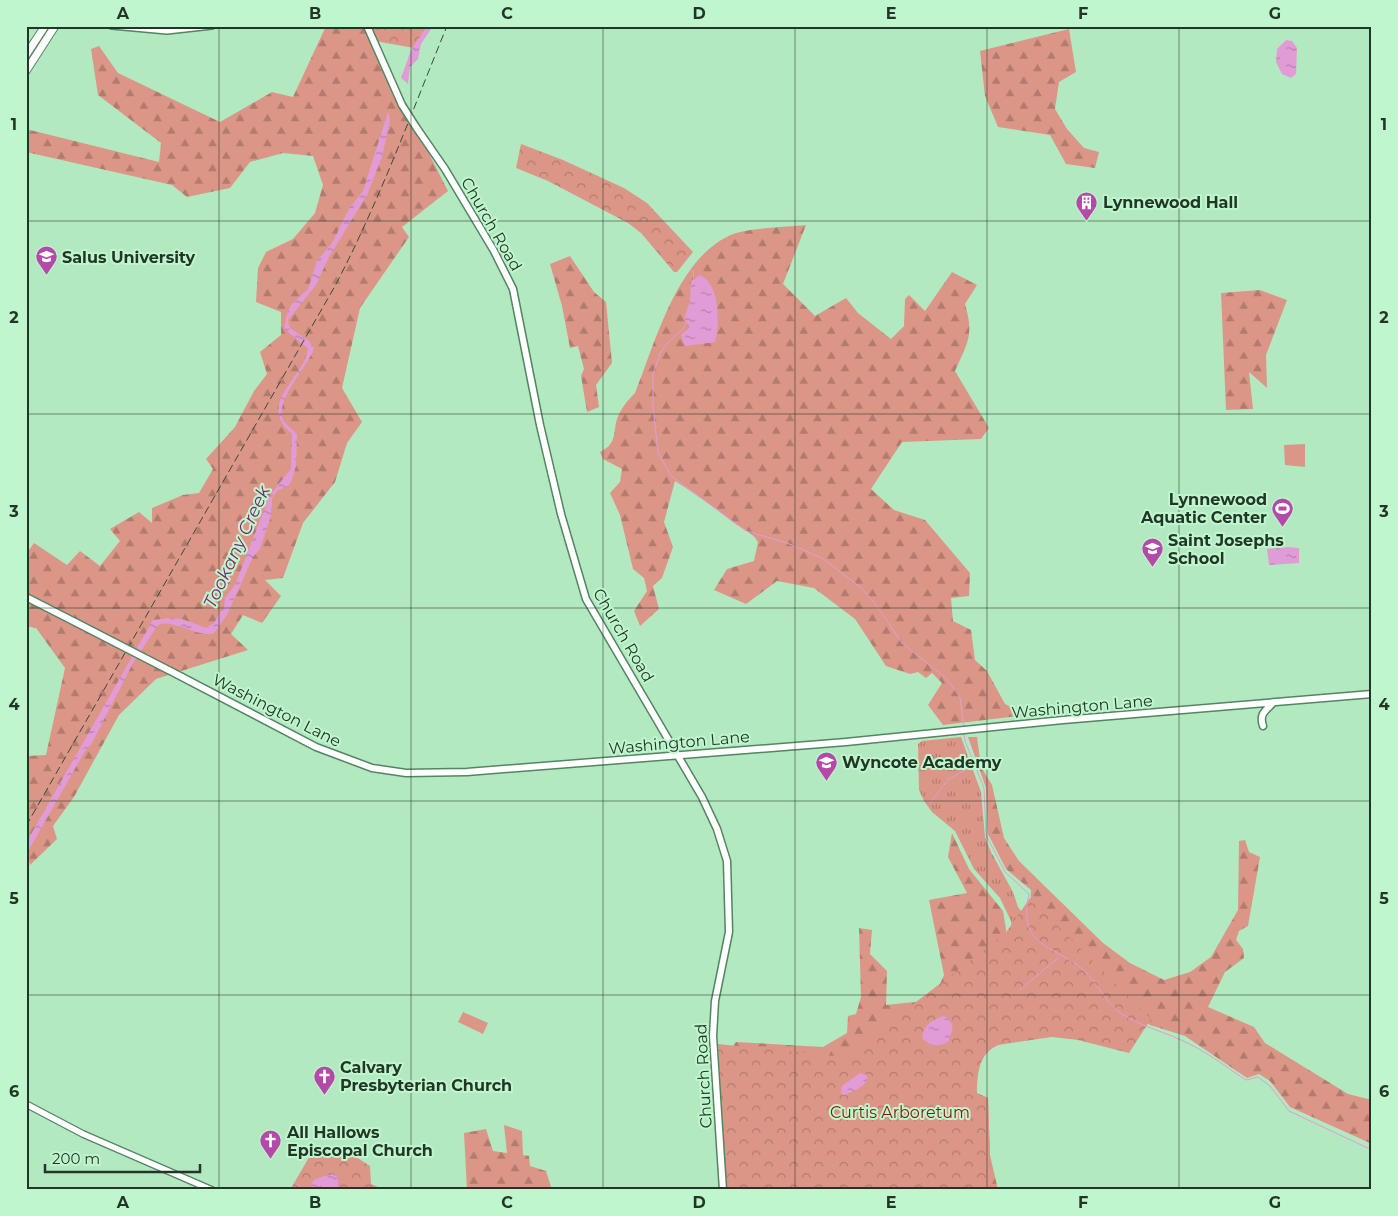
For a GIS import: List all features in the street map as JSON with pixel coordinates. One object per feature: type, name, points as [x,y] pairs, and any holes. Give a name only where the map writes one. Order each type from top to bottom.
[{"type":"highway","points":[[26,55],[45,26]]},
{"type":"highway","points":[[26,71],[55,26]]},
{"type":"main road","name":"Church Road","points":[[367,26],[402,105],[494,251],[513,289],[540,425],[561,514],[586,599],[713,821],[727,861],[730,932],[715,1001],[713,1036],[723,1190]]},
{"type":"main road","name":"Washington Lane","points":[[26,597],[316,747],[372,768],[427,774],[677,756],[1372,694]]},
{"type":"main road","points":[[1263,726],[1262,713],[1273,703]]},
{"type":"main road","points":[[26,1104],[83,1134],[212,1190]]},
{"type":"street","points":[[112,26],[167,31],[212,26]]},
{"type":"green space","points":[[326,26],[364,26],[448,191],[402,227],[409,237],[360,308],[342,388],[362,422],[347,443],[335,482],[303,523],[283,578],[265,580],[281,596],[262,623],[243,615],[231,634],[248,650],[156,679],[119,715],[74,797],[53,826],[57,839],[30,865],[26,844],[27,756],[46,755],[65,668],[36,628],[26,626],[26,549],[29,550],[34,543],[67,565],[80,551],[100,566],[120,541],[110,529],[139,512],[152,523],[152,508],[183,495],[199,493],[213,469],[206,459],[235,427],[254,391],[267,374],[260,352],[281,335],[281,312],[256,302],[258,268],[266,252],[293,239],[315,213],[323,185],[313,156],[283,153],[250,162],[230,188],[187,197],[172,185],[26,152],[26,129],[159,162],[161,143],[98,95],[91,49],[99,46],[118,73],[220,122],[272,92],[293,97]]},
{"type":"green space","points":[[369,26],[428,26],[414,48],[375,41]]},
{"type":"green space","points":[[1069,29],[1076,72],[1059,82],[1055,109],[1067,129],[1084,148],[1099,152],[1095,168],[1066,164],[1050,135],[998,127],[985,96],[980,51]]},
{"type":"green space","points":[[521,144],[563,160],[624,188],[647,203],[693,252],[677,272],[674,272],[641,233],[628,223],[548,181],[516,168]]},
{"type":"green space","points":[[806,225],[783,284],[815,316],[846,298],[858,313],[891,339],[904,326],[905,299],[909,295],[925,311],[952,272],[977,285],[965,304],[969,323],[968,338],[955,371],[989,428],[981,439],[902,442],[871,489],[894,510],[925,520],[970,573],[969,596],[951,598],[953,621],[971,630],[975,660],[987,671],[1005,704],[1027,715],[943,725],[928,705],[942,683],[932,673],[926,678],[918,672],[910,674],[886,666],[855,619],[814,588],[777,581],[746,604],[714,590],[727,569],[754,561],[758,542],[750,533],[675,481],[664,522],[673,547],[662,578],[653,586],[659,609],[640,626],[634,611],[647,591],[644,578],[633,569],[620,515],[610,493],[620,482],[622,469],[603,459],[600,452],[612,442],[617,419],[624,405],[635,393],[660,326],[683,281],[697,261],[714,245],[733,234],[758,229]]},
{"type":"green space","points":[[570,256],[594,292],[606,302],[612,363],[596,385],[599,407],[587,412],[581,376],[584,369],[578,346],[570,348],[562,306],[550,264]]},
{"type":"green space","points":[[1260,290],[1287,300],[1266,355],[1267,388],[1249,372],[1253,409],[1226,410],[1221,293]]},
{"type":"green space","points":[[1305,444],[1305,467],[1285,465],[1284,445]]},
{"type":"green space","points":[[961,737],[981,792],[985,837],[1013,892],[1018,907],[1129,1053],[1013,936],[1011,921],[1000,898],[974,869],[955,831],[932,812],[924,801],[919,790],[918,744],[922,741]]},
{"type":"green space","points":[[968,737],[977,737],[981,767],[992,785],[1004,838],[1019,861],[1103,943],[1130,963],[1164,980],[1190,972],[1211,957],[1238,910],[1239,841],[1245,840],[1249,852],[1260,857],[1248,926],[1239,931],[1236,940],[1243,949],[1244,958],[1225,972],[1208,1007],[1254,1027],[1265,1043],[1348,1094],[1372,1100],[1372,1144],[1290,1107],[1270,1081],[1259,1074],[1247,1078],[1185,1036],[1150,1025],[1126,1011],[1030,909],[1031,890],[1006,869],[988,834],[986,788]]},
{"type":"green space","points":[[952,833],[969,869],[1003,911],[1008,941],[1070,1028],[998,1045],[986,1054],[980,1065],[977,1093],[988,1098],[990,1155],[998,1190],[941,1190],[730,1051],[736,1042],[823,1047],[847,1033],[848,1016],[856,1014],[861,997],[859,928],[872,930],[870,954],[887,971],[886,1005],[933,1000],[944,975],[929,900],[967,893],[948,857]]},
{"type":"green space","name":"Curtis Arboretum","points":[[1030,898],[1151,1019],[1129,1053],[1078,1040],[1052,1037],[998,1045],[986,1054],[978,1072],[977,1094],[988,1098],[991,1190],[726,1190],[718,1044],[844,1057],[1005,934]]},
{"type":"green space","points":[[463,1012],[488,1023],[483,1034],[458,1022]]},
{"type":"green space","points":[[504,1125],[522,1131],[523,1155],[529,1156],[530,1166],[546,1171],[552,1190],[467,1190],[464,1133],[486,1129],[493,1151],[507,1153]]},
{"type":"green space","points":[[315,1147],[350,1153],[370,1166],[371,1184],[385,1190],[290,1190]]},
{"type":"water","points":[[427,26],[433,26],[421,44],[418,59],[410,67],[408,84],[401,78],[411,50]]},
{"type":"water","points":[[1286,40],[1292,41],[1297,48],[1296,74],[1291,78],[1282,74],[1276,62],[1277,49]]},
{"type":"water","points":[[388,112],[390,120],[382,157],[367,195],[329,257],[316,285],[288,320],[290,328],[309,341],[314,349],[283,403],[283,421],[297,434],[296,466],[291,482],[287,487],[278,490],[272,498],[271,516],[260,549],[253,557],[227,615],[214,633],[200,633],[170,624],[157,626],[133,663],[92,743],[85,751],[26,855],[26,843],[153,620],[182,619],[206,628],[214,623],[224,606],[225,598],[235,585],[270,495],[291,469],[292,434],[282,423],[278,412],[280,401],[305,359],[308,348],[284,329],[287,314],[291,305],[308,289],[317,261],[332,243],[349,209],[363,191]]},
{"type":"water","points":[[700,275],[707,280],[715,295],[718,315],[717,334],[715,342],[685,346],[681,335],[690,327],[684,319],[690,301],[691,281]]},
{"type":"water","points":[[1299,548],[1299,563],[1269,565],[1267,549]]},
{"type":"water","points":[[944,1016],[952,1024],[948,1042],[941,1045],[931,1045],[922,1038],[925,1029],[932,1021]]},
{"type":"water","points":[[860,1073],[867,1075],[863,1085],[845,1095],[841,1094],[842,1086]]},
{"type":"water","points":[[332,1174],[338,1177],[338,1186],[343,1190],[312,1190],[312,1183],[315,1179]]},
{"type":"waterway","points":[[693,270],[694,280]]},
{"type":"waterway","points":[[687,321],[682,330],[667,343],[660,354],[653,375],[653,406],[658,452],[671,476],[746,531],[787,543],[822,558],[860,587],[874,602],[902,643],[946,678],[960,697],[964,729]]},
{"type":"waterway","points":[[964,733],[965,741],[984,788],[986,835],[1005,872],[1029,894],[1027,922],[1036,939],[1083,969],[1115,1009],[1122,1014],[1136,1022],[1190,1044],[1246,1080],[1258,1077],[1270,1086],[1289,1111],[1372,1150]]},
{"type":"waterway","points":[[930,803],[949,779],[974,765]]},
{"type":"waterway","points":[[1020,990],[1059,957]]},
{"type":"waterway","points":[[294,1182],[305,1190]]},
{"type":"railway","points":[[26,826],[335,286],[380,190],[447,26]]},
{"type":"place","name":"Lynnewood Hall","points":[[1087,221]]},
{"type":"place","name":"Salus University","points":[[46,276]]},
{"type":"place","name":"Lynnewood Aquatic Center","points":[[1283,527]]},
{"type":"place","name":"Saint Josephs School","points":[[1152,568]]},
{"type":"place","name":"Wyncote Academy","points":[[826,781]]},
{"type":"place","name":"Calvary Presbyterian Church","points":[[324,1095]]},
{"type":"place","name":"All Hallows Episcopal Church","points":[[271,1160]]},
{"type":"water label","name":"Tookany Creek","points":[[237,547]]}]
